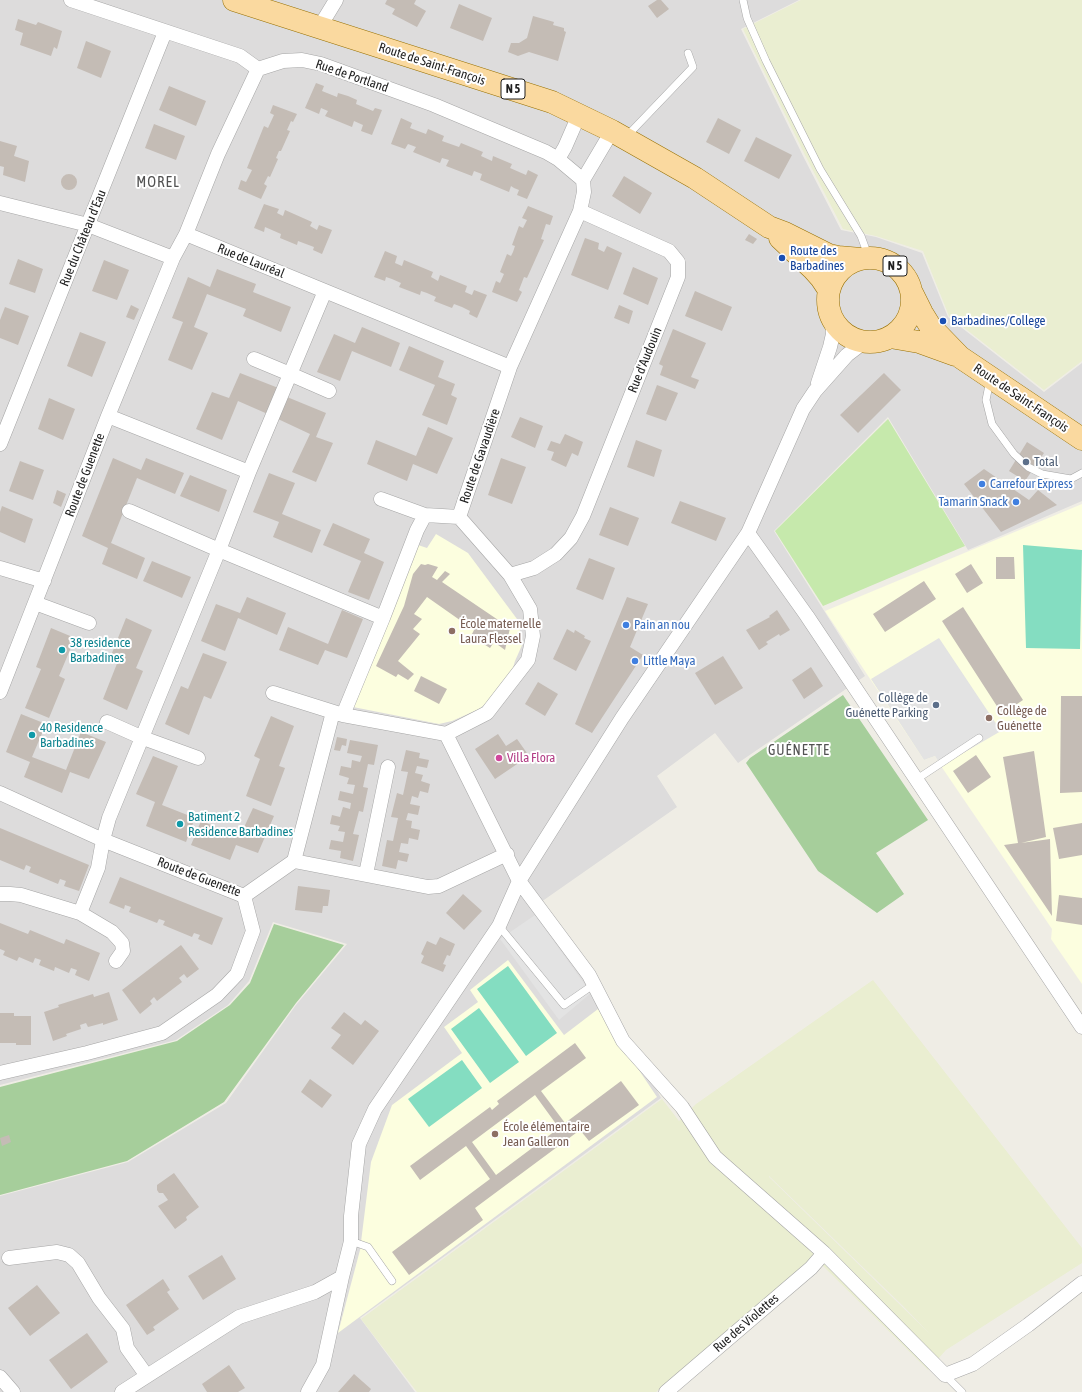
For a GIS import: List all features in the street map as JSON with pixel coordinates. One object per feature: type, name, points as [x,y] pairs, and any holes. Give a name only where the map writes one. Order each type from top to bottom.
[{"type":"main road","name":"Route de Saint-François","points":[[234,0],[537,97],[552,102],[579,115],[695,178],[769,227],[813,269],[829,290]]},
{"type":"main road","name":"Route de Saint-François","points":[[769,227],[785,233],[829,255],[838,257],[865,258]]},
{"type":"main road","name":"N 5","points":[[865,258],[875,258],[888,262],[900,269],[908,280],[912,293],[912,306],[908,319],[901,329],[890,337],[878,342],[864,342],[845,334],[838,328],[832,319],[829,310],[829,290],[837,273],[844,267],[865,258]]},
{"type":"main road","name":"Route de Saint-François","points":[[912,293],[930,326],[960,356],[1082,439]]},
{"type":"main road","name":"Route de Saint-François","points":[[890,337],[920,342],[960,356]]},
{"type":"street","points":[[0,203],[88,225],[173,258],[186,234],[218,154],[258,69],[240,56],[71,0]]},
{"type":"street","points":[[319,28],[336,0]]},
{"type":"street","name":"Rue du Château d'Eau","points":[[0,444],[166,32]]},
{"type":"street","name":"Rue de Portland","points":[[258,69],[283,61],[302,60],[321,64],[434,105],[546,152],[558,159],[583,180]]},
{"type":"street","points":[[558,159],[579,115]]},
{"type":"street","name":"Route de Gavaudière","points":[[446,734],[487,713],[528,660],[533,636],[530,609],[510,575],[459,517],[510,366],[580,211],[584,192],[583,180],[618,135]]},
{"type":"street","name":"Rue d'Audouin","points":[[510,575],[534,568],[556,554],[571,538],[583,516],[678,277],[678,262],[670,252],[580,211]]},
{"type":"street","name":"Rue de Lauréal","points":[[186,234],[510,366]]},
{"type":"street","name":"Route de Guenette","points":[[0,692],[108,416],[173,258]]},
{"type":"street","points":[[80,913],[98,868],[109,818],[143,738],[249,472],[325,291]]},
{"type":"street","points":[[815,391],[830,347],[833,334],[832,319]]},
{"type":"street","points":[[308,1392],[323,1365],[351,1241],[351,1216],[359,1144],[375,1110],[499,926],[519,881],[622,718],[748,533],[803,410],[815,391],[847,355],[864,342]]},
{"type":"street","points":[[254,359],[329,391]]},
{"type":"street","points":[[108,416],[249,472]]},
{"type":"street","points":[[381,499],[425,515],[459,517]]},
{"type":"street","points":[[129,511],[383,618]]},
{"type":"street","points":[[425,515],[417,530],[383,618],[338,713],[294,861],[428,887],[439,886],[507,854]]},
{"type":"street","points":[[748,533],[807,616],[1082,1027]]},
{"type":"street","points":[[0,568],[44,581]]},
{"type":"street","points":[[35,603],[89,623]]},
{"type":"street","points":[[273,693],[338,713],[446,734],[507,854],[519,881],[589,975],[623,1041],[682,1107],[715,1157],[824,1253],[946,1375],[973,1364],[1028,1325],[1082,1283]]},
{"type":"street","points":[[107,722],[143,738],[198,758]]},
{"type":"street","points":[[366,874],[388,767]]},
{"type":"street","name":"Route de Guenette","points":[[0,793],[103,840],[244,896],[294,861]]},
{"type":"street","points":[[0,894],[21,895],[80,913],[112,932],[122,943],[123,951],[116,961]]},
{"type":"street","points":[[0,1073],[87,1053],[162,1033],[217,995],[237,974],[253,931],[244,896]]},
{"type":"street","points":[[10,1258],[57,1252],[69,1255],[78,1264],[99,1298],[123,1329],[127,1348],[147,1376]]},
{"type":"street","name":"Rue des Violettes","points":[[666,1392],[811,1268],[824,1253]]},
{"type":"street","points":[[122,1392],[239,1317],[315,1292],[342,1277]]},
{"type":"street","points":[[0,1377],[13,1392]]},
{"type":"lane","points":[[743,0],[747,18],[820,169],[861,236],[865,258]]},
{"type":"lane","points":[[618,135],[693,67],[688,53]]},
{"type":"lane","points":[[991,376],[986,400],[988,412],[992,424],[1014,454],[1028,467],[1042,474],[1072,479],[1082,473]]},
{"type":"lane","points":[[916,780],[979,738]]},
{"type":"lane","points":[[499,926],[564,1005],[593,985]]},
{"type":"lane","points":[[351,1241],[368,1247],[392,1281]]},
{"type":"lane","points":[[946,1375],[962,1392]]},
{"type":"shaded area","points":[[0,0],[799,0],[741,29],[841,230],[876,237],[922,253],[948,317],[1044,392],[1082,363],[1082,501],[968,550],[888,417],[774,531],[865,676],[738,763],[715,733],[657,776],[677,807],[541,902],[590,967],[661,1098],[360,1318],[415,1392],[0,1392],[0,1196],[128,1162],[226,1103],[296,1005],[347,944],[273,922],[249,981],[228,1005],[176,1040],[0,1085]]},
{"type":"shaded area","points":[[801,0],[1082,0],[1082,361],[1044,390],[949,316],[923,251],[876,236],[843,229],[743,29]]},
{"type":"shaded area","name":"Collège de Guénette","points":[[1082,504],[1082,984],[1051,939],[1052,929],[935,756],[924,760],[825,611]]},
{"type":"shaded area","name":"École maternelle Laura Flessel","points":[[436,534],[468,553],[517,619],[523,643],[512,671],[494,697],[479,709],[452,721],[439,724],[353,707],[418,545],[427,548]]},
{"type":"shaded area","name":"Collège de Guénette Parking","points":[[939,638],[1001,731],[941,766],[935,756],[924,760],[871,679]]},
{"type":"shaded area","points":[[535,915],[591,993],[559,1020],[500,939]]},
{"type":"shaded area","name":"École élémentaire Jean Galleron","points":[[508,960],[564,1035],[598,1009],[657,1097],[338,1333],[360,1250],[371,1162],[392,1105],[462,1053],[444,1027],[478,1002],[470,990]]},
{"type":"shaded area","points":[[873,980],[1082,1248],[1082,1263],[946,1350],[928,1370],[821,1264],[809,1262],[656,1392],[417,1392],[361,1319],[662,1099],[679,1121],[696,1104]],"holes":[[[769,1176],[903,1306],[931,1335]]]},
{"type":"green space","points":[[888,419],[965,546],[823,606],[775,531]]},
{"type":"green space","points":[[1023,545],[1082,550],[1080,649],[1026,648]]},
{"type":"green space","points":[[843,695],[928,820],[876,853],[904,894],[877,913],[818,871],[746,763],[750,758]]},
{"type":"green space","points":[[274,924],[344,945],[296,1003],[224,1102],[127,1161],[0,1195],[0,1087],[177,1041],[230,1005],[250,983]]},
{"type":"green space","points":[[508,966],[557,1033],[526,1056],[477,989]]},
{"type":"green space","points":[[479,1008],[519,1062],[490,1083],[451,1029]]},
{"type":"green space","points":[[462,1060],[482,1088],[429,1127],[408,1099]]},
{"type":"building","points":[[387,0],[416,0],[414,4],[426,11],[417,27],[392,14],[395,9],[385,4]]},
{"type":"building","points":[[657,0],[661,0],[669,9],[657,18],[648,6]]},
{"type":"building","points":[[459,4],[492,18],[483,41],[450,28]]},
{"type":"building","points":[[533,16],[554,22],[553,25],[564,28],[564,31],[566,32],[558,61],[529,52],[518,56],[508,52],[511,43],[519,43],[527,38]]},
{"type":"building","points":[[18,19],[36,25],[38,22],[62,31],[57,49],[54,47],[51,56],[20,45],[23,33],[15,30]]},
{"type":"building","points":[[86,41],[111,51],[101,78],[77,68]]},
{"type":"building","points":[[316,83],[324,86],[322,91],[337,97],[338,93],[348,96],[357,100],[356,104],[373,111],[375,108],[382,110],[372,135],[361,131],[363,125],[354,121],[352,127],[325,116],[328,111],[321,108],[319,114],[305,108]]},
{"type":"building","points":[[169,86],[206,101],[196,126],[159,110]]},
{"type":"building","points":[[273,105],[297,114],[293,122],[291,121],[287,130],[290,131],[281,151],[279,151],[276,158],[278,159],[270,177],[268,176],[264,184],[267,186],[261,199],[238,189],[241,180],[246,182],[252,170],[247,168],[264,126],[268,128],[274,115],[270,113]]},
{"type":"building","points":[[401,118],[412,123],[410,128],[426,134],[428,129],[444,136],[442,141],[459,147],[461,143],[483,152],[481,156],[492,161],[493,156],[512,164],[510,168],[526,175],[528,170],[538,175],[527,199],[517,195],[519,190],[511,186],[509,192],[480,180],[482,174],[474,171],[472,176],[446,166],[449,160],[442,158],[440,163],[413,152],[416,147],[408,144],[405,149],[391,144]]},
{"type":"building","points":[[718,118],[741,130],[729,154],[706,142]]},
{"type":"building","points":[[154,124],[185,136],[176,160],[145,148]]},
{"type":"building","points":[[756,137],[792,155],[779,179],[744,161]]},
{"type":"building","points":[[0,141],[17,146],[14,156],[29,161],[25,182],[3,175],[4,167],[0,166]]},
{"type":"building","points":[[66,174],[72,174],[77,179],[75,188],[72,190],[66,190],[61,185],[61,179]]},
{"type":"building","points":[[624,176],[652,193],[640,214],[612,196]]},
{"type":"building","points":[[264,204],[279,209],[277,213],[283,216],[285,210],[312,222],[310,226],[317,230],[319,225],[332,230],[322,254],[313,250],[314,247],[298,241],[297,245],[280,238],[281,234],[265,227],[264,232],[254,228]]},
{"type":"building","points":[[528,206],[553,216],[550,225],[546,224],[541,239],[544,240],[527,278],[524,277],[519,290],[522,292],[517,302],[492,292],[496,281],[500,283],[504,274],[500,272],[507,254],[511,256],[513,252],[515,246],[512,245],[519,226],[523,228],[527,220],[522,218]]},
{"type":"building","points":[[749,234],[757,239],[753,244],[745,240]]},
{"type":"building","points":[[585,238],[599,243],[598,249],[604,252],[607,246],[622,253],[608,290],[571,275]]},
{"type":"building","points":[[385,251],[397,256],[395,263],[402,266],[404,260],[433,272],[431,277],[438,281],[440,275],[467,286],[465,292],[472,295],[474,290],[487,295],[477,318],[469,314],[470,311],[462,307],[454,304],[452,308],[434,301],[436,297],[427,293],[421,291],[420,295],[399,287],[401,283],[392,279],[386,277],[385,281],[374,277]]},
{"type":"building","points":[[18,259],[43,269],[35,293],[9,284]]},
{"type":"building","points":[[104,260],[129,270],[117,300],[92,291]]},
{"type":"building","points":[[633,267],[658,278],[648,305],[623,294]]},
{"type":"building","points":[[217,269],[256,284],[253,292],[291,307],[281,332],[243,316],[246,309],[207,294],[194,327],[208,333],[192,370],[168,360],[183,322],[172,318],[188,277],[210,287]]},
{"type":"building","points":[[695,291],[732,307],[722,331],[685,316]]},
{"type":"building","points":[[131,305],[139,309],[134,320],[126,317]]},
{"type":"building","points":[[619,305],[633,311],[629,324],[614,318]]},
{"type":"building","points":[[5,307],[29,316],[18,345],[0,338],[0,320]]},
{"type":"building","points":[[362,327],[400,343],[391,367],[352,351],[340,381],[317,372],[334,334],[355,343]]},
{"type":"building","points":[[673,329],[706,343],[691,377],[699,380],[695,389],[660,375],[663,366],[659,364]]},
{"type":"building","points":[[80,332],[106,342],[92,377],[67,366]]},
{"type":"building","points":[[409,346],[444,361],[438,377],[455,384],[451,395],[457,398],[447,425],[422,415],[435,385],[399,370]]},
{"type":"building","points":[[240,373],[281,389],[270,415],[238,401],[222,440],[196,429],[212,392],[229,398]]},
{"type":"building","points":[[884,373],[901,390],[858,433],[840,415]]},
{"type":"building","points":[[657,385],[678,393],[666,421],[646,414]]},
{"type":"building","points":[[287,397],[326,413],[316,437],[333,443],[316,482],[292,472],[310,434],[278,419]]},
{"type":"building","points":[[49,398],[75,409],[63,440],[38,429]]},
{"type":"building","points":[[520,417],[543,426],[535,448],[511,437]]},
{"type":"building","points":[[428,427],[453,438],[437,474],[413,464],[407,481],[367,464],[376,440],[416,456]]},
{"type":"building","points":[[565,434],[583,442],[578,456],[572,453],[566,467],[551,460],[554,452],[547,450],[551,441],[560,444]]},
{"type":"building","points":[[636,440],[662,450],[654,477],[627,467]]},
{"type":"building","name":"Total","points":[[1027,442],[1044,453],[1025,481],[1009,471]]},
{"type":"building","points":[[113,458],[141,470],[146,458],[184,473],[175,494],[137,478],[111,543],[145,558],[137,579],[102,564],[108,548],[82,536]]},
{"type":"building","points":[[501,458],[526,467],[512,504],[488,495]]},
{"type":"building","points":[[20,461],[44,470],[33,500],[9,491]]},
{"type":"building","name":"Tamarin Snack","points":[[984,469],[1029,500],[1038,490],[1057,505],[1001,532],[964,484]]},
{"type":"building","points":[[269,473],[295,483],[282,514],[321,530],[312,553],[273,537],[279,522],[253,512]]},
{"type":"building","points":[[190,475],[227,490],[219,512],[180,496]]},
{"type":"building","points":[[57,490],[66,494],[61,507],[53,503]]},
{"type":"building","points":[[680,501],[726,518],[716,541],[671,523]]},
{"type":"building","points":[[2,506],[33,519],[25,543],[0,532],[0,512]]},
{"type":"building","points":[[610,507],[639,518],[628,546],[599,535]]},
{"type":"building","points":[[333,523],[370,539],[364,553],[384,562],[369,600],[348,592],[361,561],[323,545]]},
{"type":"building","points":[[996,557],[1014,557],[1015,579],[996,579]]},
{"type":"building","points":[[589,558],[615,568],[603,600],[576,589]]},
{"type":"building","points":[[152,561],[191,577],[182,598],[143,581]]},
{"type":"building","points":[[421,564],[428,564],[438,567],[432,577],[437,580],[445,571],[450,574],[442,582],[510,628],[505,650],[494,642],[490,648],[471,636],[474,630],[427,597],[414,614],[422,619],[413,629],[420,634],[398,661],[414,674],[408,680],[398,674],[396,677],[376,666],[404,606],[413,574]]},
{"type":"building","points":[[971,564],[983,583],[967,593],[955,574]]},
{"type":"building","points":[[924,581],[936,599],[885,632],[873,614]]},
{"type":"building","points":[[247,597],[286,613],[277,635],[238,618],[225,651],[201,641],[216,604],[240,613]]},
{"type":"building","points":[[627,597],[648,604],[630,647],[643,655],[592,733],[575,724]]},
{"type":"building","points":[[963,607],[1023,700],[1002,714],[942,621]]},
{"type":"building","points":[[342,610],[363,619],[347,658],[325,650],[318,665],[279,650],[288,627],[328,644]]},
{"type":"building","points":[[777,610],[790,630],[780,636],[779,634],[766,642],[768,644],[759,650],[746,630],[770,617],[769,616]]},
{"type":"building","points":[[126,618],[152,630],[136,668],[143,671],[127,710],[103,699],[118,661],[110,658]]},
{"type":"building","points":[[51,628],[75,638],[59,676],[65,679],[49,718],[25,708],[41,669],[36,667]]},
{"type":"building","points":[[567,629],[574,633],[575,630],[585,636],[584,638],[591,641],[576,671],[553,659]]},
{"type":"building","points":[[203,653],[227,662],[211,699],[204,696],[189,735],[165,724],[181,686],[188,689]]},
{"type":"building","points":[[723,656],[743,688],[715,705],[695,673]]},
{"type":"building","points":[[811,667],[823,686],[804,699],[792,680]]},
{"type":"building","points":[[421,676],[447,689],[439,704],[414,691]]},
{"type":"building","points":[[538,682],[558,694],[545,716],[525,704]]},
{"type":"building","points":[[1061,696],[1082,696],[1082,792],[1060,793]]},
{"type":"building","points":[[21,714],[46,724],[32,757],[66,770],[81,732],[106,742],[89,779],[70,772],[62,793],[24,777],[30,762],[6,752]]},
{"type":"building","points":[[271,716],[294,726],[279,766],[285,768],[271,806],[246,796],[260,759],[254,756]]},
{"type":"building","points":[[498,734],[506,746],[517,739],[529,756],[495,779],[475,749]]},
{"type":"building","points":[[337,737],[347,739],[346,746],[342,745],[340,751],[334,750]]},
{"type":"building","points":[[350,740],[378,745],[374,765],[368,764],[363,787],[368,788],[363,812],[359,811],[353,834],[359,835],[353,861],[340,858],[341,851],[329,849],[331,840],[343,842],[345,832],[338,831],[340,826],[330,824],[332,815],[340,817],[343,807],[350,809],[351,803],[338,800],[340,791],[353,794],[355,785],[347,784],[349,778],[339,775],[341,766],[351,768],[352,760],[360,762],[362,756],[347,753]]},
{"type":"building","points":[[406,750],[420,753],[419,758],[429,760],[427,768],[417,766],[415,773],[423,775],[421,781],[430,784],[428,793],[420,791],[418,798],[412,796],[410,804],[420,806],[418,815],[408,813],[406,820],[412,821],[411,828],[420,830],[418,840],[409,838],[408,844],[401,843],[399,852],[409,854],[407,862],[398,860],[396,869],[382,866],[387,840],[393,841],[398,818],[391,817],[397,793],[403,795],[408,772],[401,771]]},
{"type":"building","points":[[1034,751],[1046,837],[1021,843],[1050,839],[1052,916],[1004,845],[1018,843],[1003,757]]},
{"type":"building","points":[[976,755],[991,777],[968,793],[953,771]]},
{"type":"building","points":[[153,756],[178,766],[162,805],[195,818],[186,842],[146,826],[155,802],[136,794]]},
{"type":"building","points":[[253,808],[274,816],[258,853],[236,845],[230,860],[191,845],[201,821],[240,836]]},
{"type":"building","points":[[1082,823],[1082,855],[1059,859],[1053,828]]},
{"type":"building","points":[[0,828],[89,865],[79,891],[64,886],[66,881],[60,879],[58,884],[29,872],[31,867],[26,865],[24,870],[0,860]]},
{"type":"building","points":[[120,877],[223,918],[212,945],[198,939],[200,935],[194,933],[192,937],[163,925],[165,921],[159,919],[157,923],[129,912],[131,907],[125,905],[124,909],[109,903]]},
{"type":"building","points":[[298,886],[330,890],[328,906],[323,906],[322,913],[295,910]]},
{"type":"building","points":[[463,894],[482,911],[464,930],[446,913]]},
{"type":"building","points":[[1059,895],[1082,898],[1082,925],[1056,921]]},
{"type":"building","points":[[0,923],[28,934],[30,930],[64,944],[66,939],[100,953],[89,981],[75,975],[77,970],[71,968],[69,973],[55,967],[54,971],[39,965],[41,960],[35,958],[33,963],[19,957],[17,961],[3,955],[5,951],[0,949]]},
{"type":"building","points":[[440,937],[455,944],[450,956],[447,955],[443,964],[446,965],[443,972],[421,963],[424,956],[421,954],[427,941],[436,945]]},
{"type":"building","points":[[181,945],[199,969],[187,978],[184,974],[179,978],[182,982],[157,1001],[154,997],[150,1001],[152,1004],[140,1014],[122,990]]},
{"type":"building","points":[[109,992],[118,1020],[103,1025],[103,1023],[88,1027],[86,1023],[80,1025],[81,1029],[66,1034],[67,1036],[53,1041],[44,1012],[59,1007],[58,1005],[93,994],[94,997]]},
{"type":"building","points":[[344,1012],[361,1025],[365,1020],[379,1031],[353,1065],[331,1048],[341,1035],[331,1028]]},
{"type":"building","points":[[0,1013],[14,1013],[14,1016],[31,1016],[31,1045],[0,1043]]},
{"type":"building","points":[[575,1043],[586,1058],[541,1091],[565,1123],[621,1081],[639,1105],[589,1141],[580,1130],[475,1208],[483,1220],[409,1275],[392,1252],[490,1179],[466,1146],[420,1180],[410,1166],[490,1107],[492,1110],[499,1104],[497,1101]],"holes":[[[535,1095],[559,1128],[496,1175],[472,1142]]]},
{"type":"building","points":[[310,1079],[332,1095],[322,1108],[301,1092]]},
{"type":"building","points":[[9,1135],[11,1142],[2,1146],[0,1138]]},
{"type":"building","points":[[174,1173],[199,1207],[186,1217],[187,1220],[175,1229],[158,1206],[168,1200],[163,1193],[159,1193],[157,1190],[157,1185]]},
{"type":"building","points":[[222,1255],[236,1279],[203,1300],[188,1276]]},
{"type":"building","points":[[163,1279],[170,1290],[167,1292],[179,1309],[153,1327],[155,1330],[147,1335],[126,1305]]},
{"type":"building","points":[[37,1285],[60,1313],[30,1336],[8,1308]]},
{"type":"building","points":[[87,1333],[108,1362],[71,1389],[49,1360]]},
{"type":"building","points":[[229,1365],[245,1388],[238,1392],[207,1392],[202,1384]]},
{"type":"building","points":[[354,1374],[371,1389],[369,1392],[338,1392]]},
{"type":"place","name":"Route des Barbadines","points":[[782,258]]},
{"type":"place","name":"Barbadines/College","points":[[943,321]]},
{"type":"place","name":"Total","points":[[1026,462]]},
{"type":"place","name":"Carrefour Express","points":[[982,484]]},
{"type":"place","name":"Tamarin Snack","points":[[1016,502]]},
{"type":"place","name":"Pain an nou","points":[[626,625]]},
{"type":"place","name":"École maternelle Laura Flessel","points":[[452,631]]},
{"type":"place","name":"38 residence Barbadines","points":[[62,650]]},
{"type":"place","name":"Little Maya","points":[[635,661]]},
{"type":"place","name":"Collège de Guénette Parking","points":[[936,705]]},
{"type":"place","name":"Collège de Guénette","points":[[989,718]]},
{"type":"place","name":"40 Residence Barbadines","points":[[32,735]]},
{"type":"place","name":"Villa Flora","points":[[499,758]]},
{"type":"place","name":"Batiment 2 Residence Barbadines","points":[[180,824]]},
{"type":"place","name":"École élémentaire Jean Galleron","points":[[495,1134]]},
{"type":"district","name":"MOREL","points":[[158,182]]},
{"type":"district","name":"GUÉNETTE","points":[[799,751]]}]
